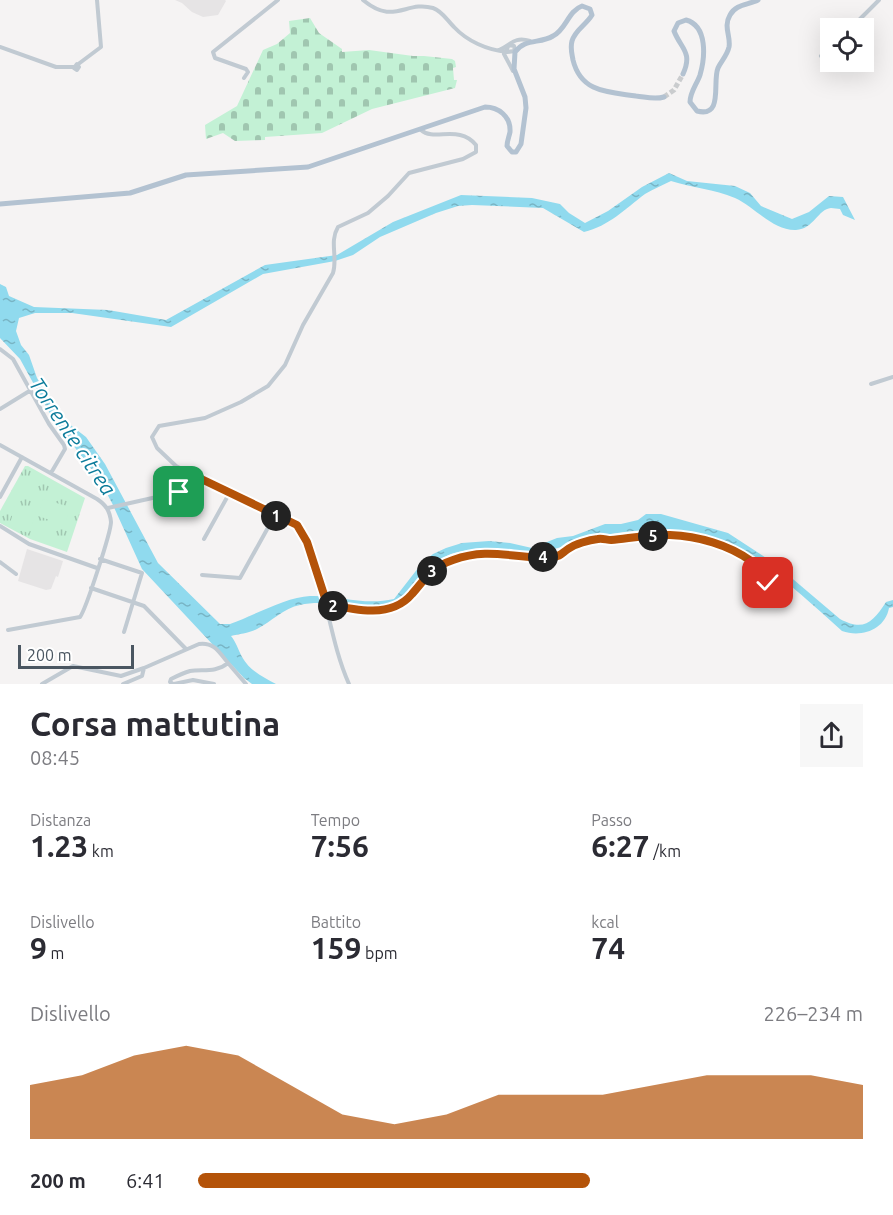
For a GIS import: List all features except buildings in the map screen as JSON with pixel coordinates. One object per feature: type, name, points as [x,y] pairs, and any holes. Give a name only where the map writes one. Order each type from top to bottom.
[{"type":"main road","points":[[683,75],[687,53],[674,31],[678,23],[686,20],[697,27],[703,44],[701,69],[690,102],[697,111],[708,110],[716,102],[717,71],[729,46],[726,26],[728,18],[736,8],[758,0]]},
{"type":"main road","points":[[0,204],[130,193],[186,175],[308,167],[485,107],[496,109],[505,116],[510,130],[507,146],[512,152],[516,152],[521,144],[526,108],[525,97],[515,74],[513,62],[515,51],[521,45],[556,35],[576,8],[586,6],[591,10],[592,15],[576,34],[571,46],[576,70],[581,78],[593,87],[614,95],[664,97]]},
{"type":"main road","points":[[0,199],[12,202]]},
{"type":"street","points":[[0,46],[56,67],[76,66],[101,47],[97,0]]},
{"type":"street","points":[[244,78],[248,72],[246,69],[215,58],[213,52],[278,0]]},
{"type":"street","points":[[363,0],[383,12],[422,7],[434,8],[467,38],[498,51],[507,49],[524,39],[531,42]]},
{"type":"street","points":[[861,18],[879,0]]},
{"type":"street","points":[[507,49],[513,45],[515,51]]},
{"type":"street","points":[[507,49],[515,74]]},
{"type":"street","points":[[349,684],[336,648],[325,596],[302,531],[297,525],[169,461],[157,448],[152,437],[155,431],[165,424],[205,418],[241,402],[268,386],[285,364],[303,326],[333,273],[336,262],[334,238],[338,227],[368,213],[388,196],[404,176],[413,171],[463,159],[476,152],[476,145],[469,137],[447,133],[427,134],[421,130]]},
{"type":"street","points":[[0,349],[13,359],[49,424],[64,445],[51,473]]},
{"type":"street","points":[[871,384],[893,377]]},
{"type":"street","points":[[0,409],[31,390]]},
{"type":"street","points":[[0,445],[97,499],[108,508],[110,528],[80,617],[8,630]]},
{"type":"street","points":[[0,497],[22,457]]},
{"type":"street","points":[[108,508],[179,492],[189,485],[193,475]]},
{"type":"street","points":[[204,539],[230,492]]},
{"type":"street","points":[[202,575],[240,578],[275,515]]},
{"type":"street","points":[[0,526],[29,544],[98,568]]},
{"type":"street","points":[[327,604],[352,609],[377,610],[397,607],[432,571],[451,561],[471,555],[496,552],[525,557],[554,557],[569,548],[598,539],[670,535],[705,540],[731,549],[751,561],[768,583],[783,582]]},
{"type":"street","points":[[100,559],[141,572],[142,576],[124,632]]},
{"type":"street","points":[[0,562],[16,574]]},
{"type":"street","points":[[91,588],[144,606],[186,649]]},
{"type":"street","points":[[42,684],[73,666],[121,676],[199,644],[208,643],[214,646],[246,684]]},
{"type":"street","points":[[214,684],[193,680],[174,684],[170,682],[171,679],[190,671],[222,668],[228,663]]},
{"type":"street","points":[[123,684],[142,676],[144,668]]},
{"type":"shaded area","points":[[175,0],[226,1],[218,15],[203,17]]},
{"type":"shaded area","points":[[27,549],[63,561],[51,589],[46,590],[18,581]]},
{"type":"green space","points":[[310,18],[319,33],[342,49],[342,52],[369,50],[452,59],[456,67],[453,68],[454,80],[457,80],[455,88],[372,109],[322,133],[235,141],[223,133],[206,139],[205,125],[237,106],[263,50],[277,44],[290,33],[289,21]]},
{"type":"green space","points":[[25,466],[85,498],[67,552],[30,539],[0,523],[0,511]]},
{"type":"green space","points":[[43,499],[70,507],[65,525],[38,516]]},
{"type":"green space","points":[[15,506],[36,513],[29,533],[9,527]]},
{"type":"water","name":"Torrente citrea","points":[[669,173],[687,181],[735,186],[750,193],[761,206],[792,219],[809,212],[829,196],[843,197],[855,220],[843,215],[840,209],[831,208],[802,229],[788,229],[772,223],[735,198],[671,181],[645,194],[609,221],[584,232],[543,208],[458,206],[380,237],[353,255],[335,261],[263,274],[171,327],[72,313],[35,313],[19,318],[16,331],[21,345],[29,355],[37,378],[60,417],[86,437],[105,464],[158,563],[220,624],[230,624],[280,603],[301,597],[321,596],[362,601],[394,599],[422,563],[433,554],[462,543],[489,541],[532,548],[605,524],[621,524],[638,520],[646,514],[661,514],[728,533],[774,563],[840,619],[848,623],[862,625],[867,623],[877,615],[886,602],[893,600],[893,607],[889,608],[883,622],[871,630],[864,633],[842,631],[790,585],[765,566],[739,551],[711,539],[682,532],[648,530],[611,534],[532,553],[505,549],[457,552],[434,565],[403,600],[392,606],[310,603],[294,607],[257,629],[231,636],[249,666],[276,684],[252,684],[142,569],[99,479],[53,419],[20,359],[0,338],[0,284],[6,287],[9,296],[34,307],[108,310],[166,320],[265,265],[337,255],[393,222],[461,195],[532,198],[560,204],[585,223]]},
{"type":"tunnel","points":[[664,97],[674,90],[683,74]]},
{"type":"route","points":[[179,492],[189,485],[193,475],[297,525],[307,542],[327,604],[352,609],[377,610],[397,607],[432,571],[463,557],[496,552],[531,558],[554,557],[569,548],[598,539],[670,535],[705,540],[731,549],[751,561],[768,583]]}]
